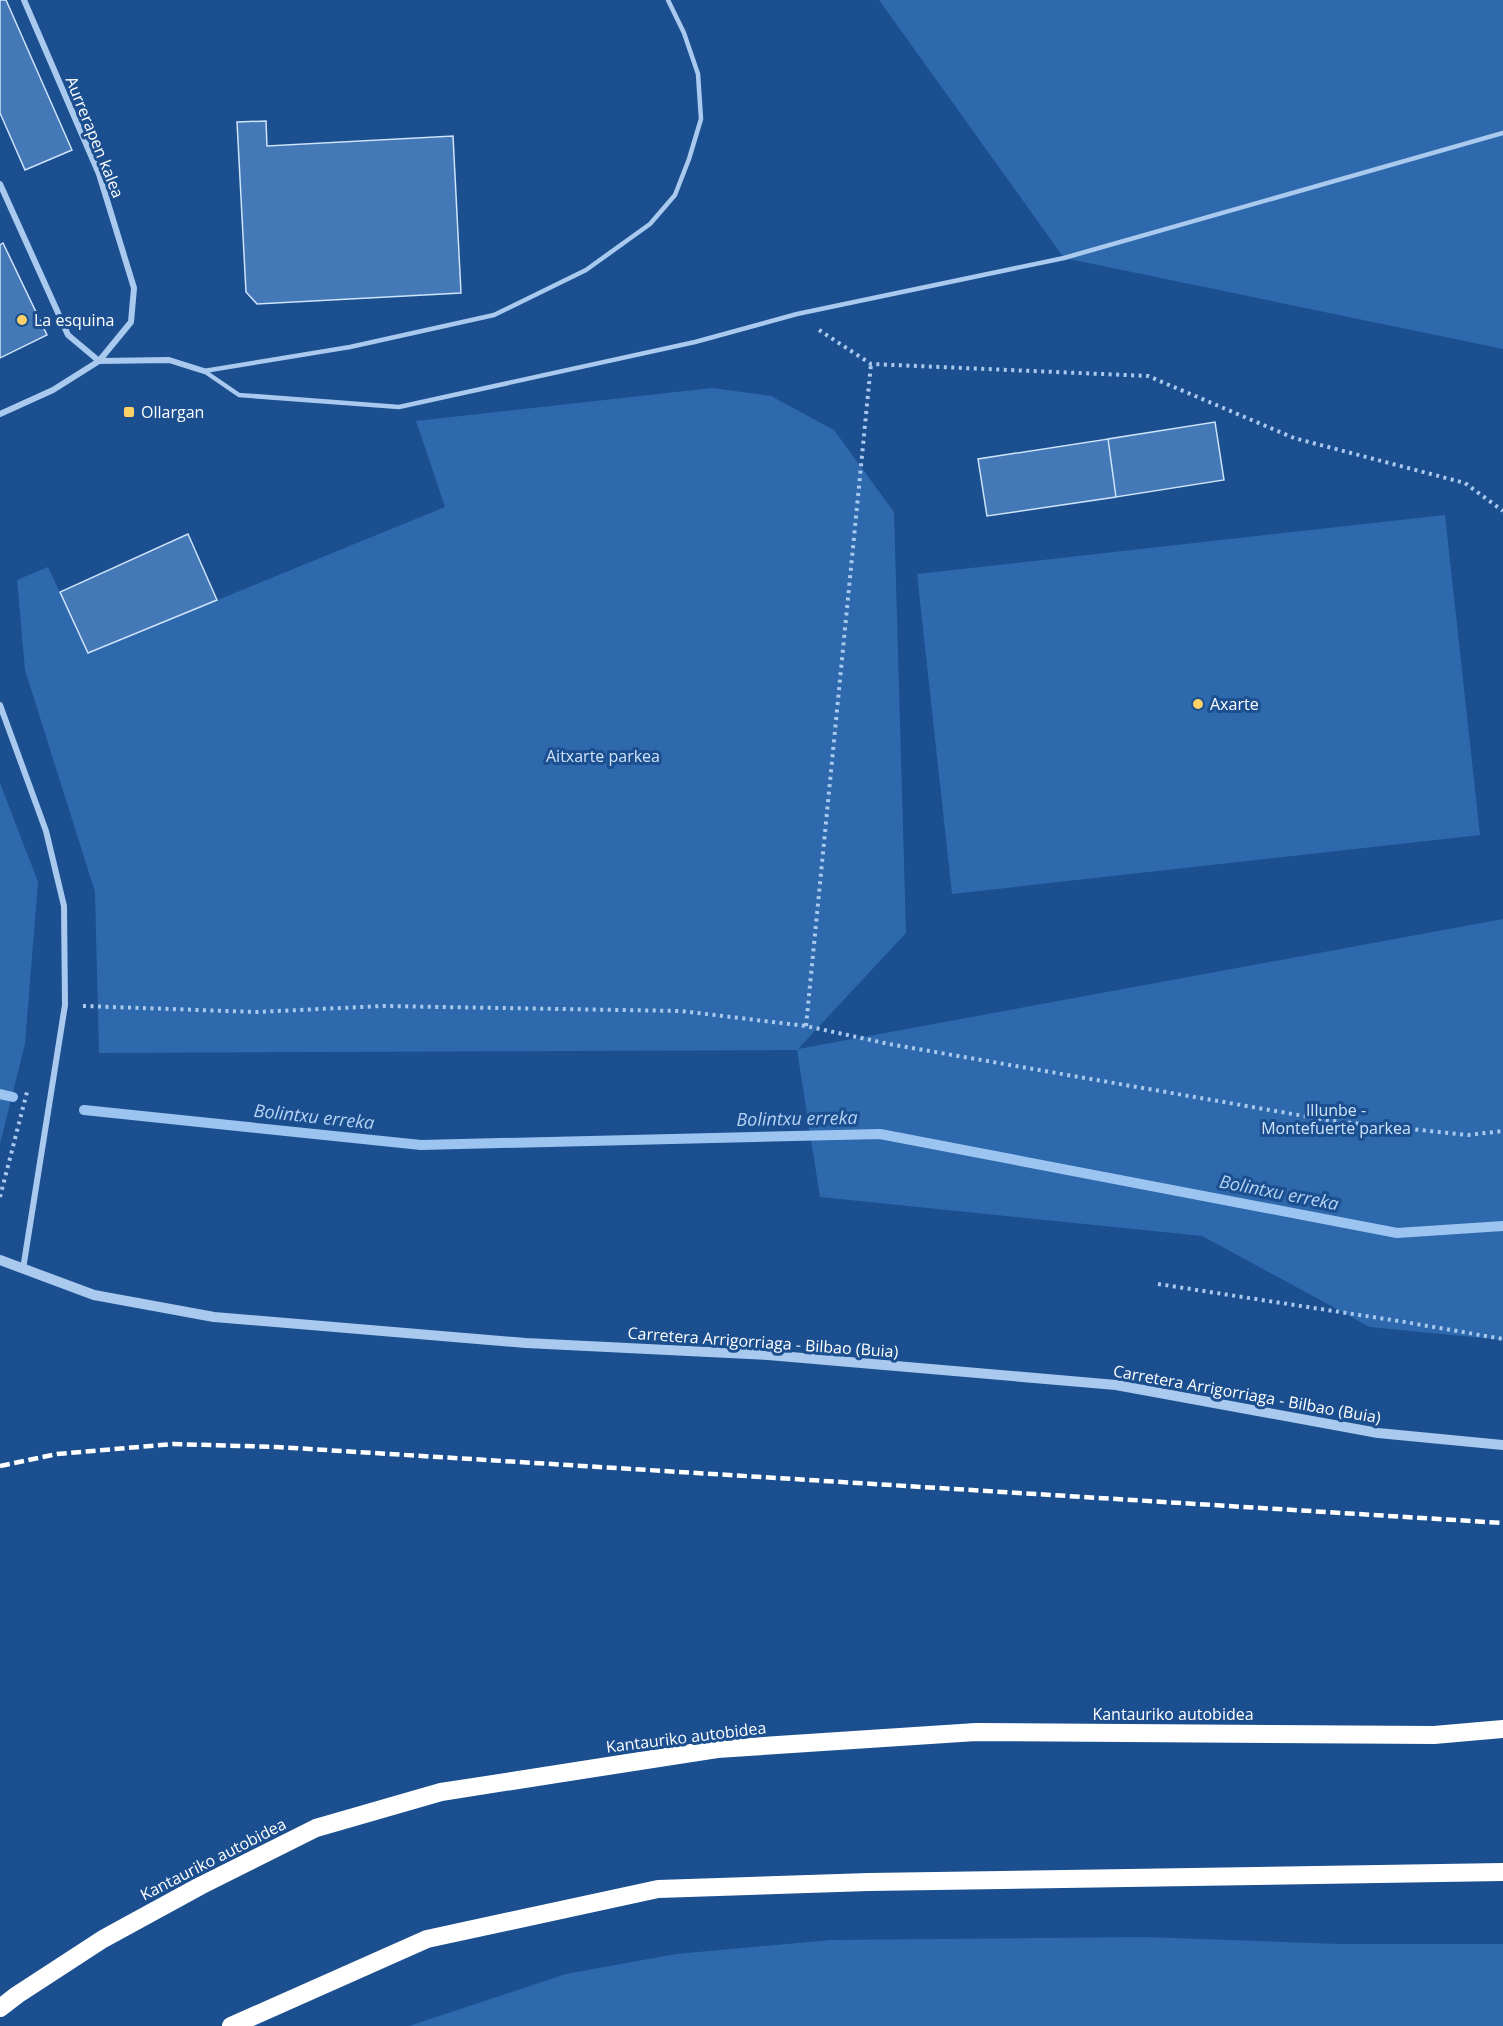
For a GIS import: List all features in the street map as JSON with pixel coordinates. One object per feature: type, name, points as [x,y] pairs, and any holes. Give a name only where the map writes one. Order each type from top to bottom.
[{"type":"highway","name":"Kantauriko autobidea","points":[[0,2008],[104,1939],[200,1886],[316,1828],[441,1792],[717,1749],[976,1732],[1434,1735],[1503,1729]]},
{"type":"highway","points":[[231,2026],[427,1939],[658,1889],[868,1882],[1503,1872]]},
{"type":"street","name":"Aurrerapen kalea","points":[[24,0],[99,174],[134,288],[131,322],[99,361]]},
{"type":"street","points":[[0,184],[68,335],[99,361]]},
{"type":"street","points":[[0,414],[53,390],[99,361],[169,360],[204,371]]},
{"type":"street","points":[[0,705],[46,831],[64,906],[65,1005],[23,1269]]},
{"type":"street","name":"Carretera Arrigorriaga - Bilbao (Buia)","points":[[0,1260],[94,1295],[214,1317],[526,1343],[768,1355],[1104,1384],[1378,1433],[1503,1445]]},
{"type":"lane","points":[[204,371],[350,347],[494,315],[586,270],[650,224],[675,195],[701,119],[698,74],[684,33],[668,0]]},
{"type":"lane","points":[[204,371],[239,395],[399,407],[695,342],[797,314],[1064,258],[1503,133]]},
{"type":"path","points":[[797,314],[871,364],[1148,376],[1294,438],[1465,483],[1503,511]]},
{"type":"path","points":[[806,1026],[871,364]]},
{"type":"path","points":[[65,1005],[256,1012],[383,1006],[681,1011],[806,1026],[889,1044],[1333,1121],[1468,1135],[1503,1131]]},
{"type":"path","points":[[0,1197],[29,1084]]},
{"type":"path","points":[[1158,1284],[1503,1339]]},
{"type":"green space","points":[[879,0],[1503,0],[1503,349],[1064,258]]},
{"type":"green space","name":"Aitxarte parkea","points":[[712,388],[771,396],[834,430],[894,512],[906,933],[798,1049],[1503,919],[1503,1340],[1370,1327],[1202,1236],[820,1197],[797,1050],[99,1053],[95,892],[25,670],[17,580],[48,567],[88,653],[445,507],[416,421]]},
{"type":"green space","name":"Axarte","points":[[1445,515],[1480,835],[952,894],[917,574]]},
{"type":"green space","points":[[0,783],[38,882],[25,1044],[0,1144]]},
{"type":"green space","points":[[1145,1937],[1339,1944],[1503,1944],[1503,2026],[409,2026],[566,1974],[676,1954],[831,1940]]},
{"type":"building","points":[[0,0],[6,0],[72,150],[25,170],[0,113]]},
{"type":"building","points":[[266,121],[267,146],[453,136],[461,293],[257,304],[246,292],[237,122]]},
{"type":"building","points":[[3,243],[47,335],[0,358],[0,245]]},
{"type":"building","points":[[1215,422],[1224,480],[1116,497],[1108,439]]},
{"type":"building","points":[[1108,439],[1116,497],[987,516],[978,459]]},
{"type":"building","points":[[188,534],[217,600],[88,653],[60,592]]},
{"type":"waterway","points":[[0,1094],[13,1097]]},
{"type":"waterway","name":"Bolintxu erreka","points":[[84,1110],[421,1145],[880,1134],[1397,1233],[1503,1226]]},
{"type":"railway","points":[[0,1466],[57,1454],[173,1444],[277,1447],[1503,1523]]},
{"type":"place","name":"La esquina","points":[[22,320]]},
{"type":"place","name":"Ollargan","points":[[129,412]]},
{"type":"place","name":"Axarte","points":[[1198,704]]},
{"type":"park label","name":"Illunbe - Montefuerte parkea","points":[[1336,1119]]}]
